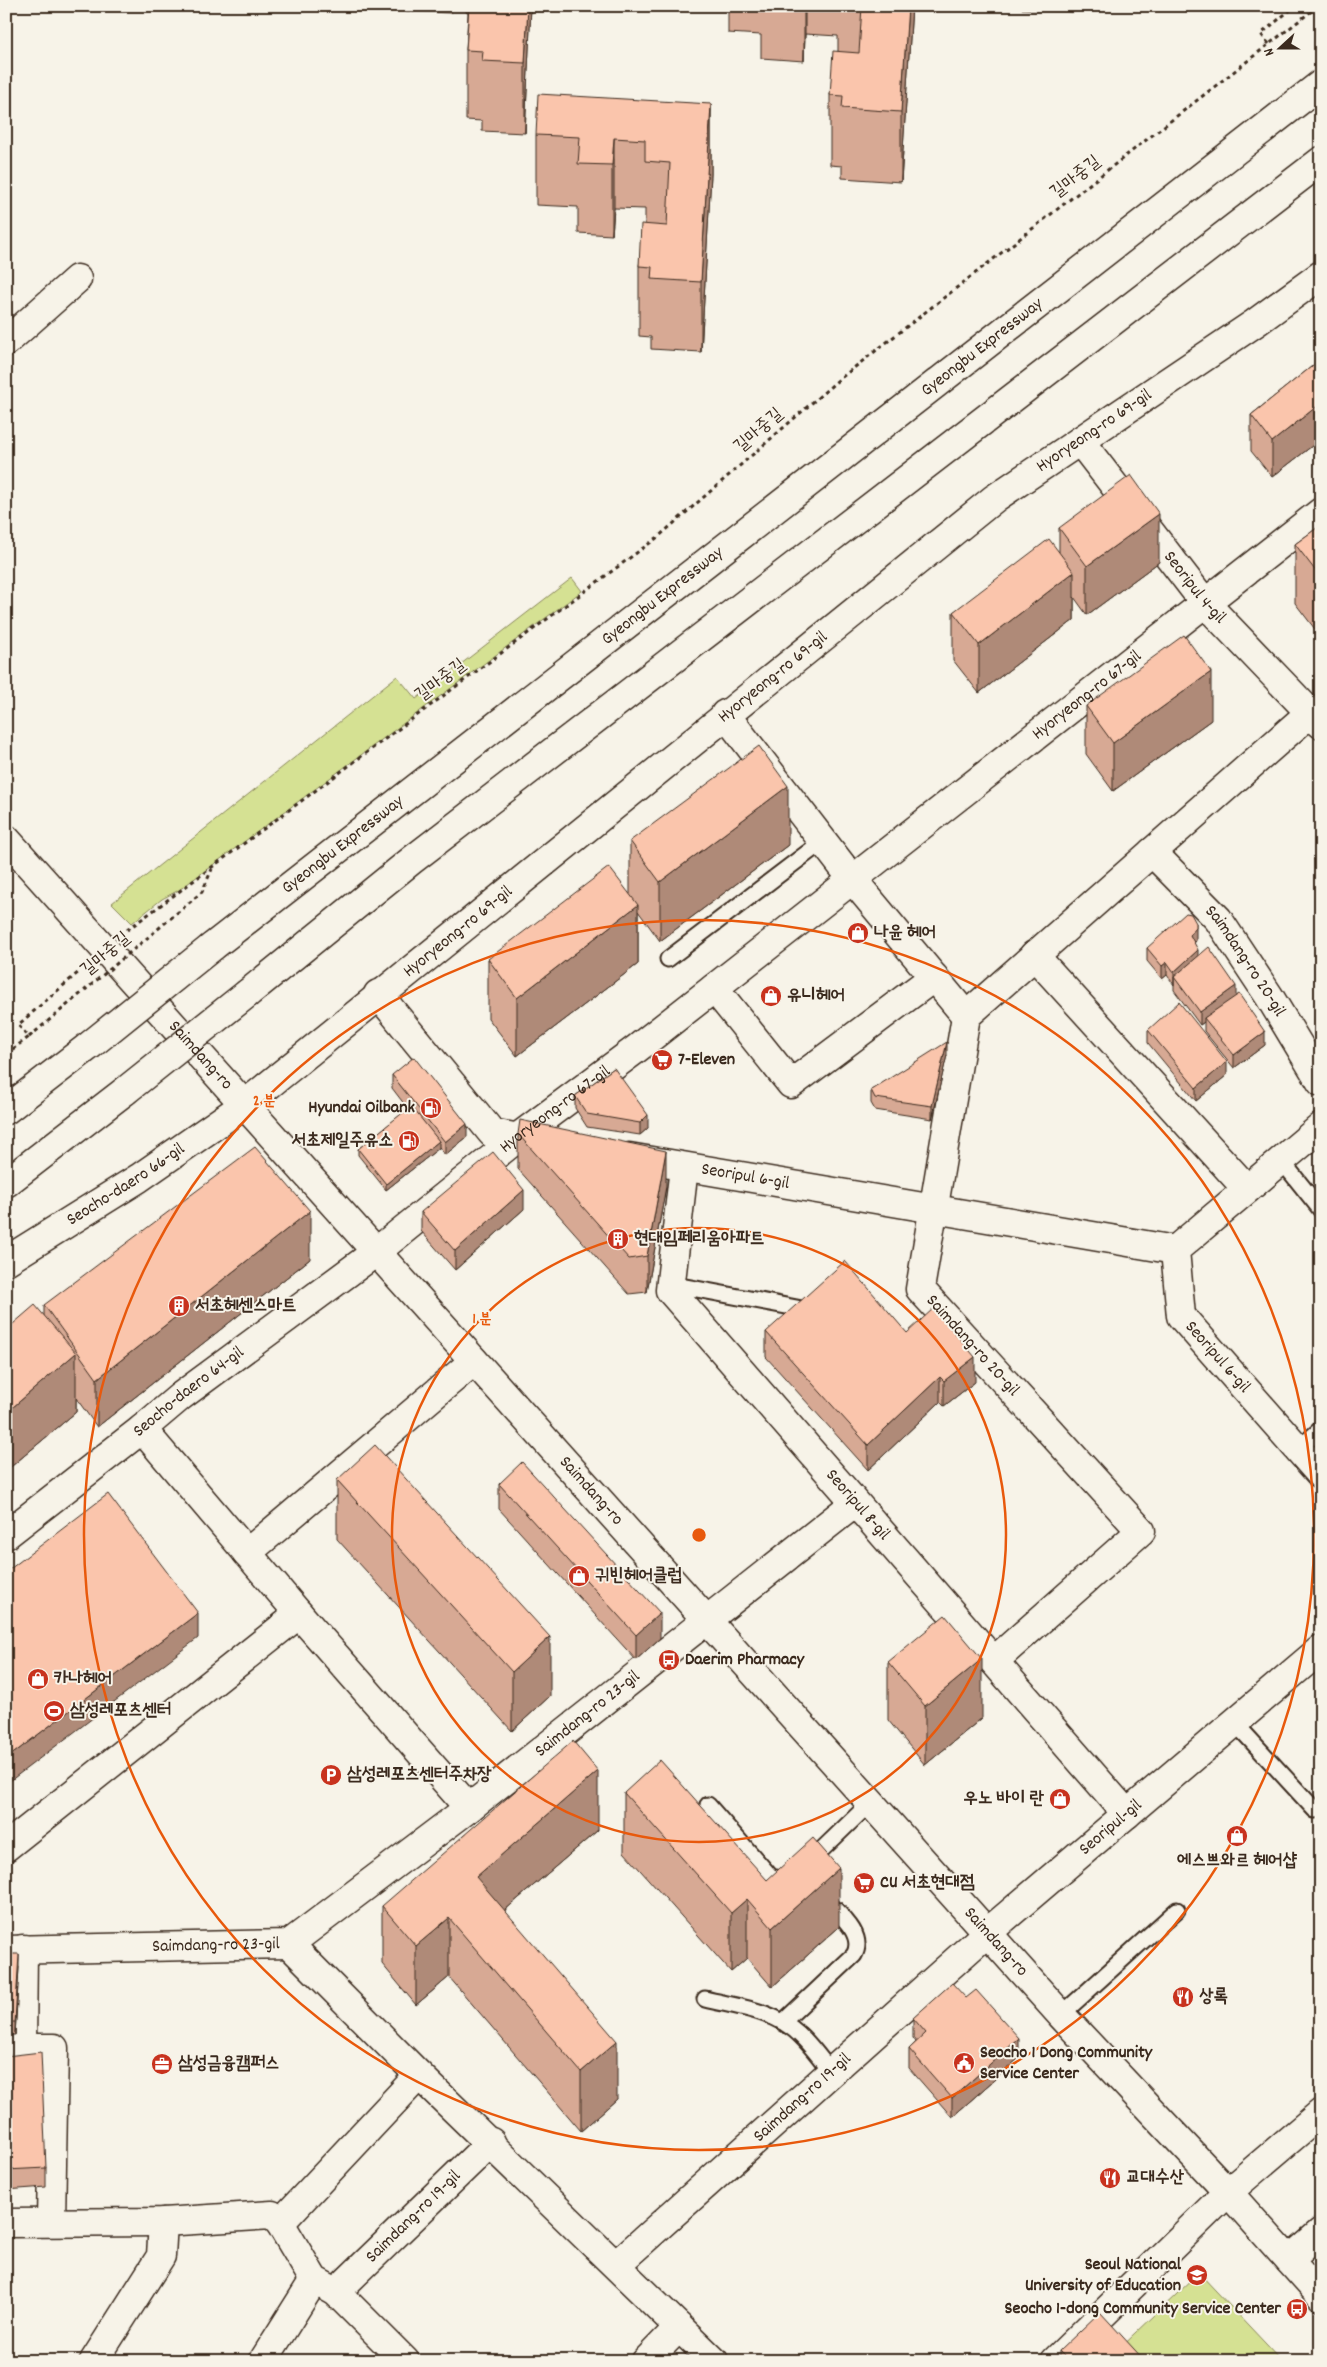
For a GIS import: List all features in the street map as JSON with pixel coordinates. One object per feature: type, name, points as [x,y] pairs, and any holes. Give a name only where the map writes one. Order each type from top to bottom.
[{"type":"main road","name":"Gyeongbu Expressway","points":[[6,1110],[212,947],[1321,84]]},
{"type":"main road","points":[[6,1183],[248,993],[412,860],[1321,161]]},
{"type":"main road","name":"Hyoryeong-ro 69-gil","points":[[244,1105],[378,994],[995,498],[1255,323],[1321,275]]},
{"type":"main road","points":[[6,342],[77,279]]},
{"type":"main road","name":"Seoripul 4-gil","points":[[1080,441],[1205,603],[1315,719]]},
{"type":"main road","name":"Hyoryeong-ro 67-gil","points":[[376,1252],[517,1138],[853,880],[1321,512]]},
{"type":"main road","points":[[725,714],[853,880],[966,1016],[1152,852],[1315,719]]},
{"type":"main road","name":"Saimdang-ro","points":[[6,839],[1061,2015],[1228,2192],[1321,2296]]},
{"type":"main road","name":"Saimdang-ro 20-gil","points":[[1152,852],[1218,919],[1269,996],[1321,1082]]},
{"type":"main road","points":[[1034,955],[1247,1189]]},
{"type":"main road","points":[[714,988],[791,1084],[934,977]]},
{"type":"main road","points":[[378,994],[492,1133],[554,1144]]},
{"type":"main road","name":"Saimdang-ro 20-gil","points":[[966,1016],[920,1289],[1141,1531],[994,1661]]},
{"type":"main road","name":"Seocho-daero 66-gil","points":[[6,1261],[139,1178],[244,1105]]},
{"type":"main road","points":[[1175,1250],[1321,1127]]},
{"type":"main road","name":"Seoripul 6-gil","points":[[609,1154],[1175,1250],[1181,1316],[1321,1475]]},
{"type":"main road","points":[[670,1284],[684,1167]]},
{"type":"main road","name":"Seocho-daero 64-gil","points":[[6,1535],[142,1429],[181,1396],[376,1252]]},
{"type":"main road","name":"Seoripul 8-gil","points":[[670,1284],[670,1290],[1128,1814]]},
{"type":"main road","points":[[247,1553],[474,1361]]},
{"type":"main road","points":[[142,1429],[298,1614],[469,1808]]},
{"type":"main road","points":[[707,1621],[855,1503]]},
{"type":"main road","points":[[6,1847],[298,1614]]},
{"type":"main road","name":"Saimdang-ro 23-gil","points":[[15,1949],[289,1944],[469,1808],[707,1621]]},
{"type":"main road","name":"Seoripul-gil","points":[[988,1932],[1321,1650]]},
{"type":"main road","name":"Saimdang-ro 19-gil","points":[[616,2264],[988,1932]]},
{"type":"main road","points":[[289,1944],[419,2075],[491,2142],[714,2361]]},
{"type":"main road","points":[[15,1949],[22,2048],[54,2048],[51,2222]]},
{"type":"main road","points":[[280,2223],[419,2075]]},
{"type":"main road","points":[[1055,2361],[1228,2192],[1321,2113]]},
{"type":"main road","name":"Saimdang-ro 19-gil","points":[[263,2361],[325,2286],[491,2142]]},
{"type":"main road","points":[[7,2224],[163,2222],[272,2215],[280,2223],[325,2286],[405,2361]]},
{"type":"main road","points":[[94,2361],[161,2256],[163,2222]]},
{"type":"main road","points":[[1289,2260],[1321,2232]]},
{"type":"main road","points":[[646,2361],[679,2327]]},
{"type":"lane","points":[[668,959],[823,840]]},
{"type":"lane","points":[[1281,1160],[1321,1210]]},
{"type":"lane","points":[[670,1284],[802,1309]]},
{"type":"lane","points":[[1298,1449],[1321,1429]]},
{"type":"lane","points":[[1234,1723],[1315,1810],[1321,1806]]},
{"type":"lane","points":[[708,1804],[771,1877],[782,1879],[803,1874],[871,1802]]},
{"type":"lane","points":[[783,2022],[854,1955],[858,1948],[858,1938],[817,1890]]},
{"type":"lane","points":[[1061,2015],[1177,1910]]},
{"type":"lane","points":[[705,1999],[751,2009],[783,2022],[798,2033],[831,2072]]},
{"type":"path","points":[[1269,44],[1261,34],[1294,6]]},
{"type":"path","name":"길마중길","points":[[127,930],[162,903],[173,898],[658,537],[838,382],[1318,6]]},
{"type":"path","name":"길마중길","points":[[6,1054],[29,1037],[202,892],[212,869]]},
{"type":"path","points":[[29,1037],[18,1025],[80,971]]},
{"type":"green space","points":[[572,578],[582,591],[179,890],[162,899],[132,923],[112,903],[397,676],[416,699]]},
{"type":"green space","points":[[1199,2273],[1282,2361],[1120,2361],[1114,2354]]},
{"type":"building","points":[[469,6],[528,6],[525,63],[482,61],[483,51],[466,50]]},
{"type":"building","points":[[862,6],[908,6],[901,112],[842,108],[843,96],[830,95],[833,51],[859,53]]},
{"type":"building","points":[[538,94],[711,104],[701,282],[651,279],[652,267],[639,266],[641,224],[667,226],[670,163],[645,161],[645,140],[614,138],[612,165],[578,164],[580,137],[536,135]]},
{"type":"building","points":[[1321,359],[1321,403],[1272,442],[1251,415]]},
{"type":"building","points":[[1131,475],[1159,514],[1087,566],[1059,528]]},
{"type":"building","points":[[1321,525],[1321,578],[1295,544]]},
{"type":"building","points":[[1049,539],[1074,572],[979,645],[953,612]]},
{"type":"building","points":[[1184,635],[1211,672],[1113,743],[1086,706]]},
{"type":"building","points":[[759,746],[788,786],[660,882],[630,841]]},
{"type":"building","points":[[609,867],[638,905],[517,998],[488,959]]},
{"type":"building","points":[[1186,913],[1191,914],[1196,923],[1196,928],[1190,935],[1198,950],[1174,972],[1167,962],[1162,966],[1147,948]]},
{"type":"building","points":[[1209,947],[1236,986],[1200,1012],[1174,977]]},
{"type":"building","points":[[1239,994],[1265,1032],[1234,1055],[1204,1018]]},
{"type":"building","points":[[1179,1002],[1227,1062],[1196,1088],[1148,1030]]},
{"type":"building","points":[[947,1042],[932,1106],[875,1098],[871,1090]]},
{"type":"building","points":[[414,1057],[467,1124],[445,1142],[392,1075]]},
{"type":"building","points":[[614,1068],[648,1115],[640,1123],[587,1114],[575,1096]]},
{"type":"building","points":[[411,1106],[439,1141],[386,1184],[358,1149]]},
{"type":"building","points":[[520,1120],[666,1151],[647,1256],[629,1259],[518,1134]]},
{"type":"building","points":[[255,1147],[310,1211],[97,1379],[44,1305]]},
{"type":"building","points":[[493,1152],[524,1190],[455,1251],[421,1212]]},
{"type":"building","points":[[845,1261],[907,1333],[934,1308],[975,1357],[944,1381],[940,1377],[868,1445],[766,1332]]},
{"type":"building","points":[[35,1305],[76,1353],[6,1413],[6,1330]]},
{"type":"building","points":[[375,1445],[550,1637],[512,1672],[337,1480]]},
{"type":"building","points":[[522,1462],[660,1613],[636,1635],[499,1484]]},
{"type":"building","name":"삼성레포츠센터","points":[[108,1494],[198,1613],[6,1759],[6,1572]]},
{"type":"building","points":[[945,1615],[982,1659],[925,1706],[888,1662]]},
{"type":"building","points":[[573,1741],[598,1771],[476,1877],[617,2041],[581,2072],[449,1918],[416,1946],[382,1906]]},
{"type":"building","points":[[660,1760],[767,1880],[813,1838],[839,1868],[772,1928],[747,1899],[731,1913],[624,1793]]},
{"type":"building","points":[[6,1954],[19,1954],[15,2022],[6,2022]]},
{"type":"building","name":"Seocho 1 Dong Community Service Center","points":[[952,1983],[966,1998],[976,1990],[1019,2038],[952,2098],[909,2049],[926,2033],[913,2018]]},
{"type":"building","points":[[41,2052],[46,2168],[6,2170],[6,2056]]},
{"type":"building","points":[[1100,2312],[1145,2361],[1069,2361],[1059,2351]]},
{"type":"place","name":"나윤 헤어","points":[[858,933]]},
{"type":"place","name":"유니헤어","points":[[771,996]]},
{"type":"place","name":"7-Eleven","points":[[662,1060]]},
{"type":"place","name":"Hyundai Oilbank","points":[[431,1108]]},
{"type":"place","name":"서초제일주유소","points":[[409,1141]]},
{"type":"place","name":"현대임페리움아파트","points":[[618,1239]]},
{"type":"place","name":"서초헤센스마트","points":[[179,1306]]},
{"type":"place","name":"귀빈헤어클럽","points":[[579,1576]]},
{"type":"place","name":"Daerim Pharmacy","points":[[669,1660]]},
{"type":"place","name":"카나헤어","points":[[38,1679]]},
{"type":"place","name":"삼성레포츠센터","points":[[54,1711]]},
{"type":"place","name":"삼성레포츠센터주차장","points":[[331,1775]]},
{"type":"place","name":"우노 바이 란","points":[[1060,1799]]},
{"type":"place","name":"에스쁘와르 헤어샵","points":[[1237,1836]]},
{"type":"place","name":"CU 서초현대점","points":[[864,1883]]},
{"type":"place","name":"상록","points":[[1183,1997]]},
{"type":"place","name":"Seocho 1 Dong Community Service Center","points":[[964,2063]]},
{"type":"place","name":"삼성금융캠퍼스","points":[[162,2064]]},
{"type":"place","name":"교대수산","points":[[1110,2178]]},
{"type":"place","name":"Seoul National University of Education","points":[[1197,2275]]},
{"type":"place","name":"Seocho 1-dong Community Service Center","points":[[1297,2309]]}]
